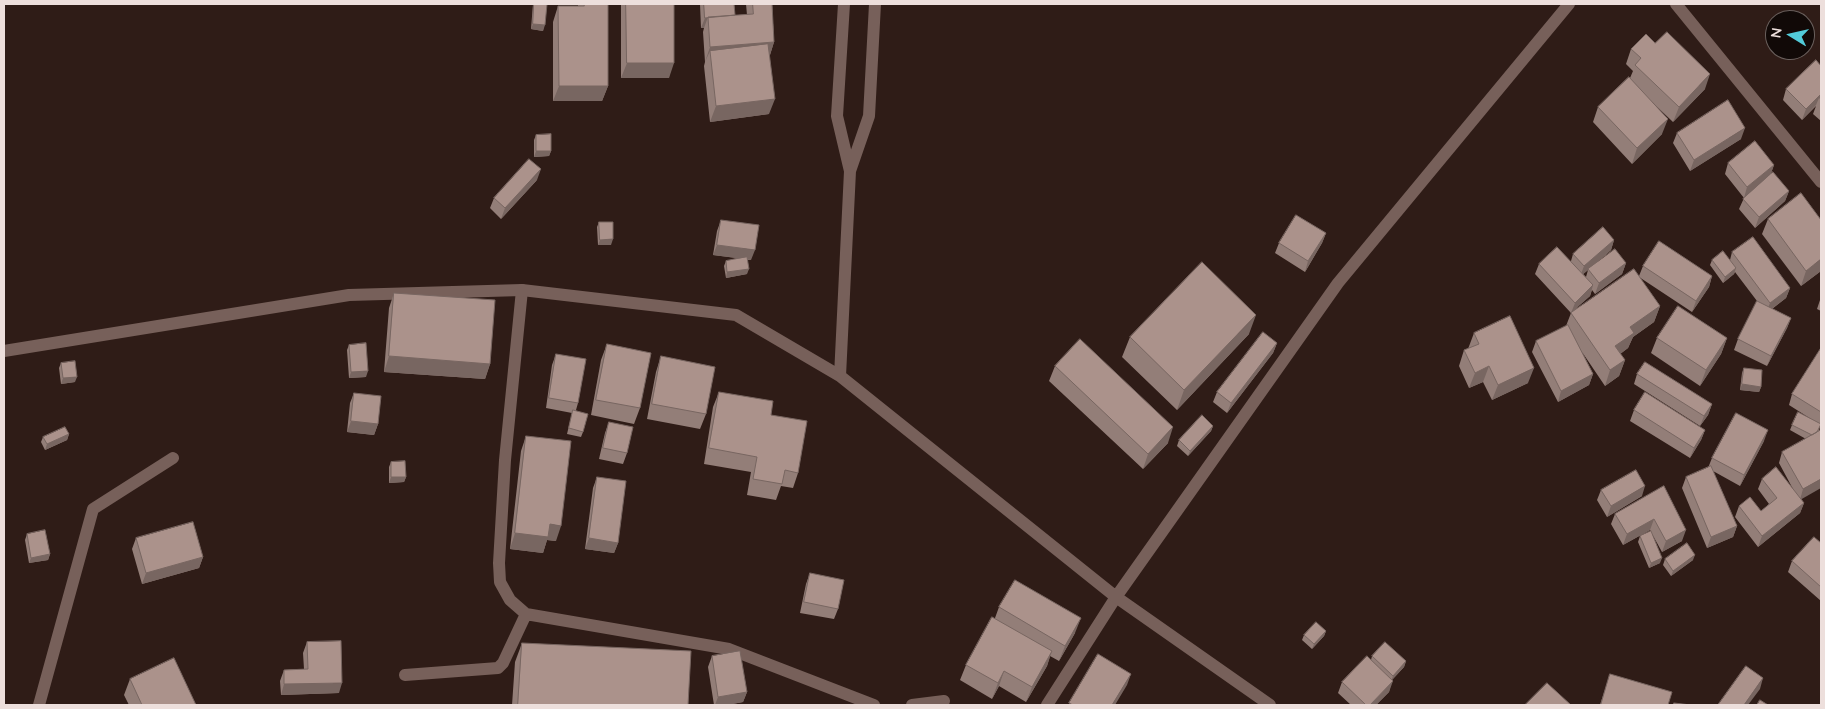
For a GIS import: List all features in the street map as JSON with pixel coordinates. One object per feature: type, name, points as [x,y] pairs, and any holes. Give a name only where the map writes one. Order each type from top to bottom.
[{"type":"street","points":[[840,376],[850,171],[837,116],[844,4]]},
{"type":"street","points":[[850,171],[869,116],[875,4]]},
{"type":"street","points":[[1047,705],[1116,596],[1338,283],[1569,4]]},
{"type":"street","points":[[1676,4],[1821,182]]},
{"type":"street","points":[[4,351],[349,295],[522,290],[736,315],[840,376],[1116,596],[1270,705]]},
{"type":"street","points":[[522,290],[505,460],[499,563],[500,582],[510,600],[526,614],[729,649],[874,705]]},
{"type":"street","points":[[39,705],[93,508],[173,458]]},
{"type":"street","points":[[405,675],[498,668],[503,663],[526,614]]},
{"type":"street","points":[[912,705],[944,701]]},
{"type":"building","points":[[534,4],[547,4],[545,25],[533,24]]},
{"type":"building","points":[[584,4],[608,4],[608,86],[559,86],[558,6],[584,6]]},
{"type":"building","points":[[626,4],[674,4],[674,63],[627,63]]},
{"type":"building","points":[[704,4],[734,4],[735,15],[705,18]]},
{"type":"building","points":[[753,4],[772,4],[774,42],[710,47],[708,17],[753,14]]},
{"type":"building","points":[[1667,32],[1710,74],[1679,107],[1635,65],[1641,58],[1631,49],[1646,34],[1655,43]]},
{"type":"building","points":[[768,44],[775,99],[716,106],[710,51]]},
{"type":"building","points":[[1816,60],[1821,66],[1821,94],[1806,109],[1786,89]]},
{"type":"building","points":[[1629,77],[1668,119],[1637,148],[1598,107]]},
{"type":"building","points":[[1728,100],[1745,128],[1694,160],[1677,133]]},
{"type":"building","points":[[551,134],[551,151],[536,151],[536,135]]},
{"type":"building","points":[[1755,141],[1774,165],[1747,187],[1728,163]]},
{"type":"building","points":[[529,159],[541,169],[505,208],[494,198]]},
{"type":"building","points":[[1773,172],[1789,191],[1759,217],[1743,199]]},
{"type":"building","points":[[1801,193],[1821,220],[1821,259],[1806,271],[1768,219]]},
{"type":"building","points":[[1296,215],[1326,233],[1308,261],[1279,243]]},
{"type":"building","points":[[721,220],[759,225],[755,250],[717,245]]},
{"type":"building","points":[[599,222],[613,222],[613,239],[600,240]]},
{"type":"building","points":[[1603,227],[1614,240],[1584,266],[1573,254]]},
{"type":"building","points":[[1753,237],[1790,288],[1770,303],[1732,252]]},
{"type":"building","points":[[1659,241],[1712,276],[1696,301],[1643,266]]},
{"type":"building","points":[[1557,247],[1593,285],[1575,303],[1539,264]]},
{"type":"building","points":[[1615,249],[1626,263],[1599,283],[1588,269]]},
{"type":"building","points":[[1723,251],[1736,268],[1725,277],[1712,260]]},
{"type":"building","points":[[747,257],[749,269],[727,272],[726,261]]},
{"type":"building","points":[[1202,262],[1256,315],[1184,390],[1130,337]]},
{"type":"building","points":[[1634,269],[1660,306],[1630,327],[1634,333],[1615,346],[1625,360],[1610,370],[1571,313]]},
{"type":"building","points":[[394,293],[495,300],[490,364],[389,356]]},
{"type":"building","points":[[1757,301],[1791,318],[1771,356],[1738,339]]},
{"type":"building","points":[[1678,306],[1727,338],[1706,370],[1657,338]]},
{"type":"building","points":[[1510,316],[1534,368],[1498,385],[1489,366],[1475,373],[1464,350],[1479,344],[1474,333]]},
{"type":"building","points":[[1568,325],[1593,374],[1561,391],[1536,341]]},
{"type":"building","points":[[1263,332],[1277,343],[1231,403],[1217,392]]},
{"type":"building","points":[[1080,339],[1173,427],[1148,454],[1055,366]]},
{"type":"building","points":[[366,343],[368,371],[351,372],[349,345]]},
{"type":"building","points":[[607,344],[651,353],[640,408],[596,400]]},
{"type":"building","points":[[1821,348],[1821,412],[1792,394]]},
{"type":"building","points":[[556,354],[586,359],[578,403],[549,398]]},
{"type":"building","points":[[661,356],[715,367],[706,414],[652,404]]},
{"type":"building","points":[[75,361],[77,377],[63,378],[61,363]]},
{"type":"building","points":[[1645,362],[1712,404],[1704,416],[1637,374]]},
{"type":"building","points":[[1744,368],[1762,370],[1761,387],[1742,384]]},
{"type":"building","points":[[719,392],[773,401],[771,415],[807,421],[798,473],[785,470],[782,484],[753,479],[757,457],[709,448]]},
{"type":"building","points":[[1645,392],[1705,430],[1694,448],[1634,410]]},
{"type":"building","points":[[354,393],[381,396],[378,424],[351,421]]},
{"type":"building","points":[[573,410],[588,414],[583,432],[569,428]]},
{"type":"building","points":[[1798,412],[1821,424],[1817,432],[1812,435],[1792,425]]},
{"type":"building","points":[[1736,413],[1768,430],[1744,475],[1712,458]]},
{"type":"building","points":[[1202,415],[1213,426],[1190,451],[1179,440]]},
{"type":"building","points":[[609,422],[633,427],[627,453],[603,448]]},
{"type":"building","points":[[65,427],[69,434],[47,444],[43,437]]},
{"type":"building","points":[[1821,430],[1821,479],[1803,489],[1782,452]]},
{"type":"building","points":[[526,436],[571,441],[561,526],[550,524],[548,537],[515,533]]},
{"type":"building","points":[[405,461],[406,477],[391,477],[391,462]]},
{"type":"building","points":[[1711,466],[1737,526],[1711,537],[1686,477]]},
{"type":"building","points":[[1776,467],[1804,503],[1762,536],[1739,506],[1750,497],[1761,511],[1777,498],[1762,479]]},
{"type":"building","points":[[1636,470],[1645,486],[1611,506],[1601,490]]},
{"type":"building","points":[[597,477],[626,481],[618,543],[589,538]]},
{"type":"building","points":[[1664,486],[1686,530],[1666,541],[1654,519],[1627,534],[1615,514]]},
{"type":"building","points":[[193,522],[203,557],[146,573],[136,538]]},
{"type":"building","points":[[45,530],[50,554],[31,558],[27,534]]},
{"type":"building","points":[[1651,531],[1662,558],[1651,563],[1640,536]]},
{"type":"building","points":[[1814,537],[1821,543],[1821,587],[1792,561]]},
{"type":"building","points":[[1687,543],[1695,555],[1673,571],[1665,559]]},
{"type":"building","points":[[810,573],[844,580],[838,609],[804,602]]},
{"type":"building","points":[[1015,580],[1081,618],[1065,646],[999,607]]},
{"type":"building","points":[[992,617],[1052,651],[1032,687],[1004,671],[998,683],[966,665]]},
{"type":"building","points":[[1316,622],[1326,631],[1314,644],[1304,635]]},
{"type":"building","points":[[341,641],[342,683],[284,684],[284,670],[308,669],[307,642]]},
{"type":"building","points":[[1385,642],[1406,661],[1393,676],[1372,656]]},
{"type":"building","points":[[522,643],[691,651],[688,705],[518,705]]},
{"type":"building","points":[[740,651],[747,692],[718,697],[712,656]]},
{"type":"building","points":[[1098,654],[1131,674],[1112,705],[1073,705],[1069,703]]},
{"type":"building","points":[[1367,656],[1393,681],[1370,705],[1366,705],[1342,682]]},
{"type":"building","points":[[174,658],[196,705],[142,705],[130,679]]},
{"type":"building","points":[[1746,666],[1763,678],[1744,705],[1718,705]]},
{"type":"building","points":[[1610,674],[1672,692],[1668,705],[1601,705]]},
{"type":"building","points":[[1547,683],[1571,705],[1525,705]]},
{"type":"building","points":[[1760,700],[1768,705],[1757,705]]},
{"type":"building","points":[[1674,703],[1691,705],[1674,705]]}]
